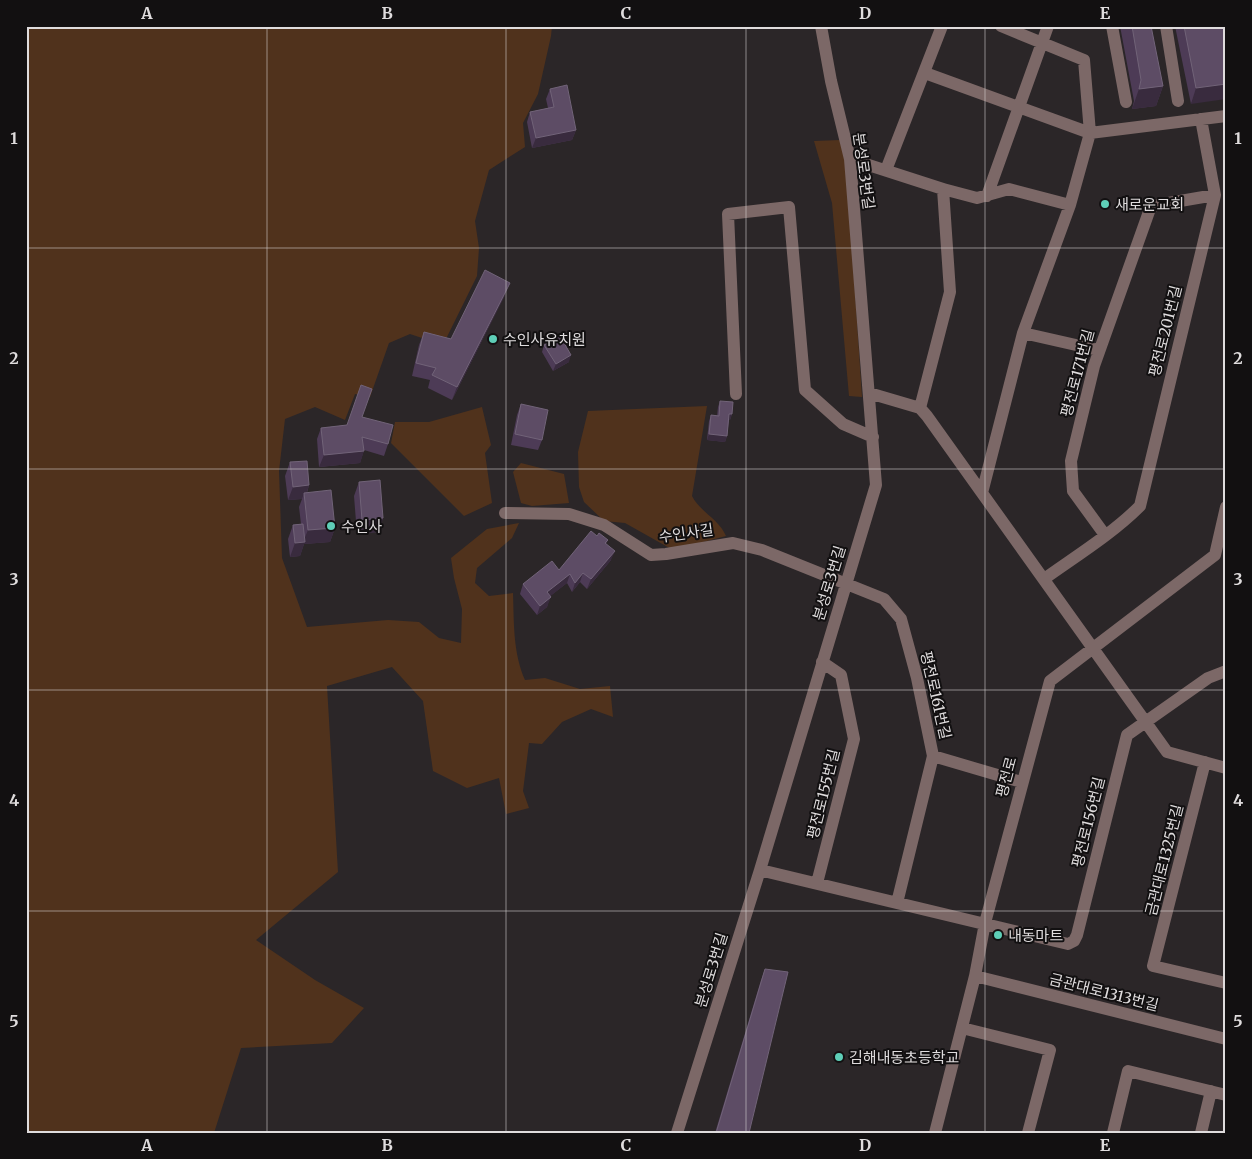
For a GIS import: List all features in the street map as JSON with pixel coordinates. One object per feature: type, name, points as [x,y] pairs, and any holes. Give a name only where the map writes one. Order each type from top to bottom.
[{"type":"street","name":"분성로3번길","points":[[677,1133],[760,870],[876,485],[850,159],[830,81],[820,26]]},
{"type":"street","points":[[886,170],[925,74],[942,26]]},
{"type":"street","points":[[982,493],[1023,333],[1070,204],[1090,133],[1084,60],[1001,26]]},
{"type":"street","points":[[987,196],[1048,26]]},
{"type":"street","points":[[1112,26],[1126,102]]},
{"type":"street","points":[[1166,26],[1178,101]]},
{"type":"street","points":[[925,74],[1090,133],[1226,116]]},
{"type":"street","name":"평전로201번길","points":[[1105,535],[1140,506],[1215,196],[1201,119]]},
{"type":"street","points":[[850,159],[942,189],[977,198],[1009,189],[1070,204]]},
{"type":"street","points":[[920,408],[950,292],[942,189]]},
{"type":"street","name":"평전로171번길","points":[[1105,535],[1074,491],[1071,461],[1098,350],[1151,206],[1215,196]]},
{"type":"street","points":[[736,394],[728,214],[789,207],[805,390],[843,424],[873,437]]},
{"type":"street","points":[[1023,333],[1098,350]]},
{"type":"street","points":[[869,393],[920,408],[1167,752],[1226,768]]},
{"type":"street","name":"평전로","points":[[935,1133],[1021,782],[1050,681],[1092,648],[1220,556],[1226,507]]},
{"type":"street","name":"수인사길","points":[[505,513],[569,514],[604,526],[651,555],[734,543],[762,550],[845,583]]},
{"type":"street","points":[[1044,580],[1105,535]]},
{"type":"street","name":"평전로161번길","points":[[845,583],[884,598],[901,619],[917,678],[933,756],[1021,782]]},
{"type":"street","name":"평전로155번길","points":[[817,884],[854,739],[841,675],[822,662]]},
{"type":"street","name":"평전로156번길","points":[[985,924],[1062,944],[1074,941],[1127,735],[1208,678],[1226,671]]},
{"type":"street","points":[[898,903],[933,756]]},
{"type":"street","name":"금관대로1325번길","points":[[1205,762],[1153,966],[1226,983]]},
{"type":"street","points":[[760,870],[985,924]]},
{"type":"street","name":"금관대로1313번길","points":[[975,976],[1226,1039]]},
{"type":"street","points":[[962,1028],[1050,1050],[1028,1133]]},
{"type":"street","points":[[1113,1133],[1128,1071],[1226,1095]]},
{"type":"street","points":[[1201,1133],[1211,1091]]},
{"type":"shaded area","points":[[26,26],[552,26],[538,94],[523,123],[525,147],[489,170],[475,221],[479,248],[477,276],[443,345],[410,334],[389,343],[370,397],[355,394],[345,420],[315,407],[285,419],[279,471],[282,558],[307,627],[388,620],[419,622],[439,638],[461,643],[462,609],[451,558],[487,529],[519,523],[512,538],[477,568],[475,583],[489,596],[513,593],[516,649],[525,680],[545,678],[580,689],[610,686],[613,717],[591,709],[562,722],[542,744],[529,743],[523,791],[529,808],[506,814],[499,778],[467,788],[433,771],[423,701],[392,667],[327,686],[338,872],[256,940],[315,980],[364,1008],[332,1043],[241,1048],[214,1133],[26,1133]]},
{"type":"shaded area","points":[[840,140],[846,157],[862,397],[849,396],[832,203],[814,141]]},
{"type":"shaded area","points":[[707,406],[692,496],[695,502],[719,525],[726,536],[673,550],[625,523],[604,521],[584,502],[579,487],[578,452],[588,411]]},
{"type":"shaded area","points":[[482,407],[491,445],[485,453],[492,503],[464,516],[391,443],[395,422],[429,422]]},
{"type":"shaded area","points":[[521,463],[564,474],[569,503],[532,506],[521,503],[513,472]]},
{"type":"building","points":[[1132,26],[1151,26],[1163,86],[1139,89],[1141,80]]},
{"type":"building","points":[[1184,26],[1226,26],[1226,84],[1196,88]]},
{"type":"building","points":[[567,85],[576,130],[536,138],[530,112],[554,107],[550,89]]},
{"type":"building","points":[[485,270],[510,283],[457,387],[432,375],[436,368],[416,363],[424,332],[451,339]]},
{"type":"building","points":[[560,336],[571,355],[556,364],[544,345]]},
{"type":"building","points":[[361,385],[372,389],[362,417],[393,425],[388,444],[362,437],[364,451],[324,455],[321,428],[347,425]]},
{"type":"building","points":[[720,401],[733,402],[732,414],[729,414],[727,436],[709,434],[711,415],[719,416]]},
{"type":"building","points":[[521,404],[548,410],[542,440],[515,434]]},
{"type":"building","points":[[307,461],[309,485],[293,487],[290,462]]},
{"type":"building","points":[[380,480],[383,518],[362,520],[359,482]]},
{"type":"building","points":[[331,490],[335,528],[308,530],[304,493]]},
{"type":"building","points":[[303,524],[305,542],[295,543],[293,525]]},
{"type":"building","points":[[591,531],[597,536],[599,533],[608,540],[605,543],[615,551],[591,579],[583,573],[575,583],[570,574],[547,592],[551,597],[540,606],[523,584],[552,561],[559,570]]},
{"type":"building","points":[[765,969],[788,972],[749,1133],[716,1133]]},
{"type":"place","name":"새로운교회","points":[[1105,204]]},
{"type":"place","name":"수인사유치원","points":[[493,339]]},
{"type":"place","name":"수인사","points":[[331,526]]},
{"type":"place","name":"내동마트","points":[[998,935]]},
{"type":"place","name":"김해내동초등학교","points":[[839,1057]]}]
